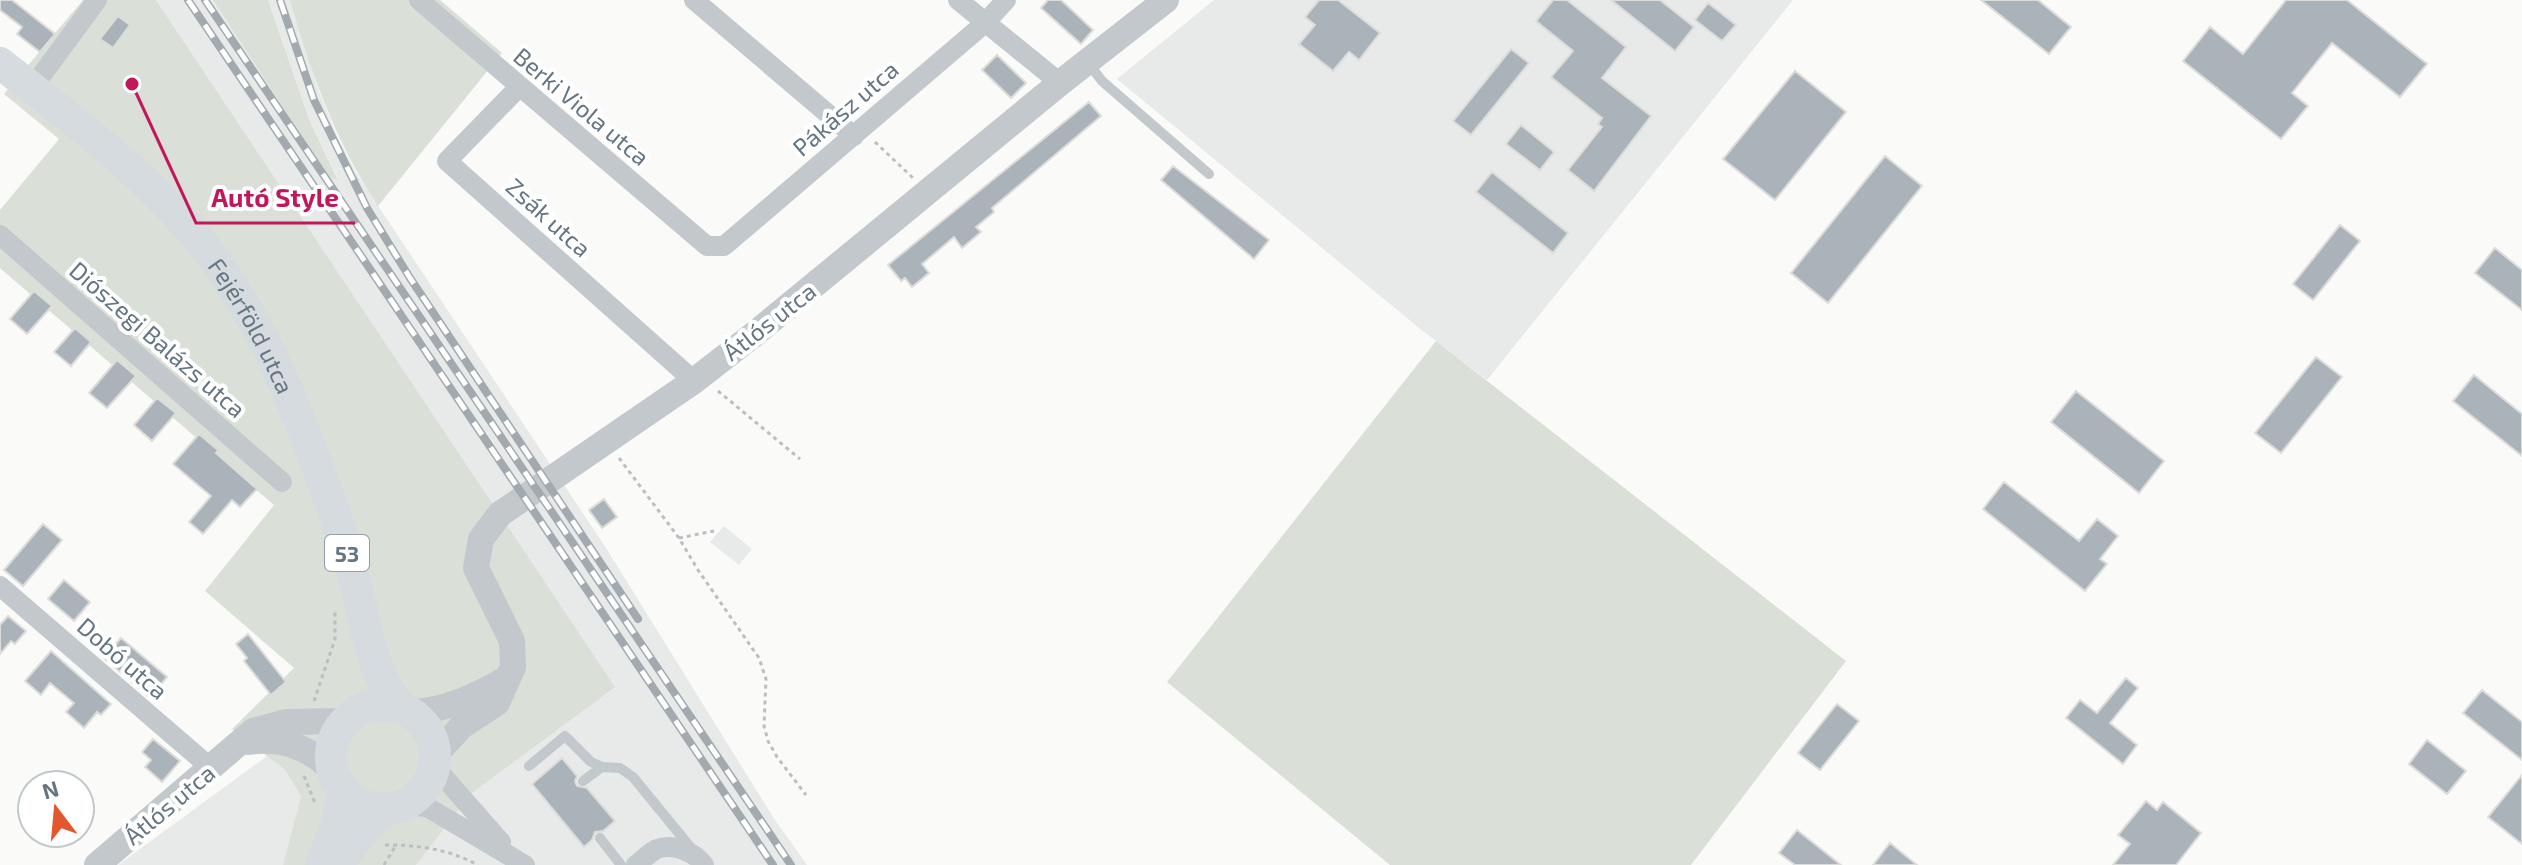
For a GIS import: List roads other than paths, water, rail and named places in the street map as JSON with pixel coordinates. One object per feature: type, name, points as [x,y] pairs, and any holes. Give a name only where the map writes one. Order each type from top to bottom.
[{"type":"main road","name":"Fejérföld utca","points":[[0,63],[87,130],[153,192],[191,229],[228,281],[285,384],[343,539],[363,623]]},
{"type":"main road","name":"53","points":[[363,623],[388,693],[425,726],[435,761]]},
{"type":"main road","name":"53","points":[[321,865],[336,827],[339,781],[332,750],[339,729],[348,719],[361,674],[363,623]]},
{"type":"main road","points":[[348,719],[375,706],[406,710]]},
{"type":"main road","points":[[336,865],[372,821],[424,790],[435,761]]},
{"type":"main road","points":[[339,781],[354,800],[367,806],[396,807]]},
{"type":"street","points":[[32,88],[97,0]]},
{"type":"street","name":"Berki Viola utca","points":[[419,0],[707,246],[714,248]]},
{"type":"street","points":[[694,0],[858,132]]},
{"type":"street","points":[[958,0],[1060,83]]},
{"type":"street","name":"Pákász utca","points":[[714,248],[724,246],[985,23],[1006,0]]},
{"type":"street","name":"Átlós utca","points":[[509,677],[514,659],[512,641],[476,568],[481,539],[500,514],[697,378],[1166,0]]},
{"type":"street","name":"Zsák utca","points":[[519,87],[447,161],[697,378]]},
{"type":"street","name":"Diószegi Balázs utca","points":[[0,235],[282,482]]},
{"type":"street","name":"Dobó utca","points":[[0,586],[211,768]]},
{"type":"street","points":[[406,710],[430,711],[461,702],[509,677]]},
{"type":"street","points":[[509,677],[497,703],[462,726],[435,761],[519,861]]},
{"type":"street","name":"Átlós utca","points":[[97,865],[253,731],[274,724],[348,719]]},
{"type":"street","points":[[241,743],[269,739],[285,742],[317,757],[339,781]]},
{"type":"street","points":[[396,807],[427,807],[519,861]]},
{"type":"street","points":[[636,865],[663,847],[685,851],[702,862]]},
{"type":"lane","points":[[1088,62],[1102,81],[1209,174]]},
{"type":"lane","points":[[529,766],[565,736],[583,756],[602,767],[620,768],[633,777],[702,862]]},
{"type":"lane","points":[[583,781],[602,767]]},
{"type":"lane","points":[[600,838],[621,865]]},
{"type":"railway","points":[[188,0],[773,865]]},
{"type":"railway","points":[[205,0],[791,865]]},
{"type":"railway","points":[[280,0],[314,100],[367,208],[410,278],[638,619]]},
{"type":"place","name":"Autó Style","points":[[132,84]]}]
